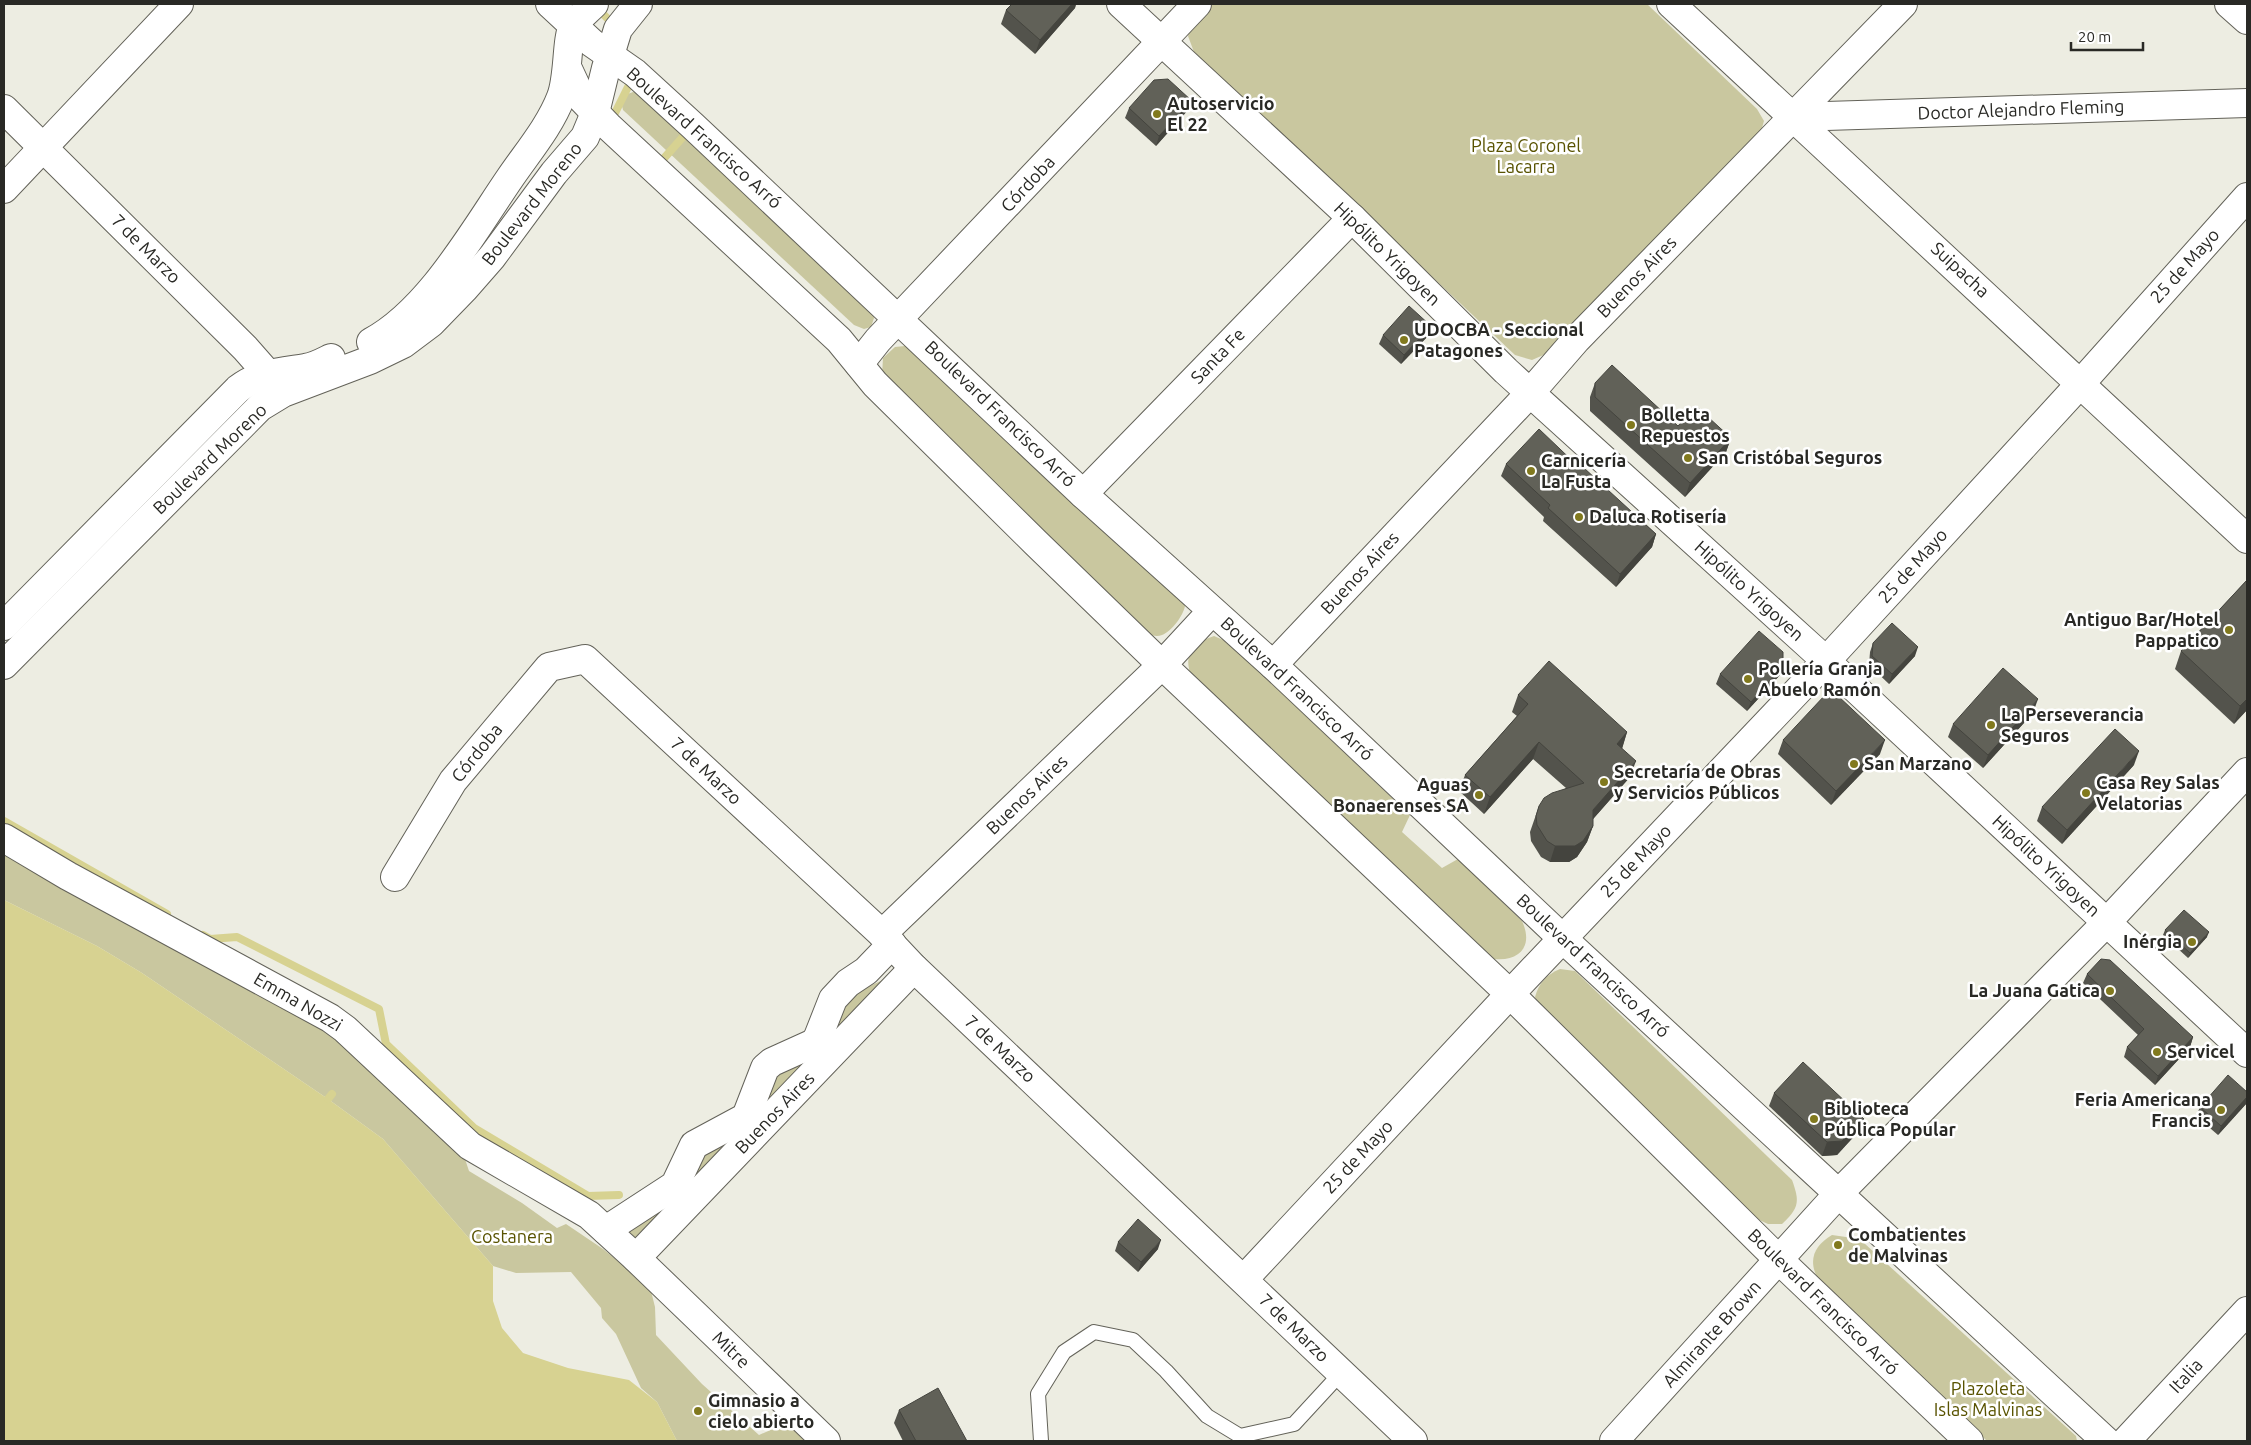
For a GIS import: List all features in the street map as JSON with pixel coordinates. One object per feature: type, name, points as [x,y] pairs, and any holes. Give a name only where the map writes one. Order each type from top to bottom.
[{"type":"street","points":[[4,189],[179,4]]},
{"type":"street","name":"Boulevard Francisco Arró","points":[[550,4],[592,43],[635,73],[694,126],[1083,494],[1274,665],[1562,938],[2106,1441]]},
{"type":"street","points":[[573,26],[594,4]]},
{"type":"street","name":"Boulevard Moreno","points":[[4,626],[248,381],[272,384],[370,360],[403,344],[431,322],[492,257],[554,173],[585,137],[595,113],[618,29],[638,4]]},
{"type":"street","name":"Hipólito Yrigoyen","points":[[1121,4],[1352,218],[1530,393],[1826,661],[2247,1053]]},
{"type":"street","name":"Córdoba","points":[[859,364],[1197,4]]},
{"type":"street","name":"Suipacha","points":[[1671,4],[2247,539]]},
{"type":"street","name":"Buenos Aires","points":[[1274,665],[1530,393],[1576,340],[1903,4]]},
{"type":"street","points":[[2229,4],[2247,20]]},
{"type":"street","name":"Boulevard Moreno","points":[[9,649],[260,407],[272,384],[362,347],[386,334],[411,312],[448,269],[539,135],[560,99],[568,69],[573,26]]},
{"type":"street","name":"Boulevard Francisco Arró","points":[[568,69],[582,99],[595,113],[839,340],[875,384],[1162,665],[1510,994],[1779,1260],[1969,1441]]},
{"type":"street","name":"Doctor Alejandro Fleming","points":[[1794,117],[2247,103]]},
{"type":"street","name":"7 de Marzo","points":[[4,109],[246,348],[272,384]]},
{"type":"street","name":"25 de Mayo","points":[[1244,1280],[1562,938],[1826,661],[2081,383],[2247,197]]},
{"type":"street","name":"Santa Fe","points":[[1083,494],[1352,218]]},
{"type":"street","name":"Buenos Aires","points":[[606,1230],[635,1210],[670,1190],[675,1185],[694,1145],[746,1117],[765,1068],[772,1062],[814,1043],[833,999],[848,984],[866,971],[887,939],[1162,665],[1212,611]]},
{"type":"street","name":"7 de Marzo","points":[[584,659],[887,939],[914,968],[1413,1441]]},
{"type":"street","name":"Córdoba","points":[[395,877],[453,781],[549,667],[584,659]]},
{"type":"street","name":"Almirante Brown","points":[[1614,1441],[1839,1193],[2107,922],[2247,772]]},
{"type":"street","name":"Emma Nozzi","points":[[4,838],[68,876],[330,1018],[345,1029],[470,1146],[589,1216],[636,1258]]},
{"type":"street","name":"Buenos Aires","points":[[636,1258],[914,968]]},
{"type":"street","name":"Mitre","points":[[636,1258],[826,1441]]},
{"type":"street","name":"Italia","points":[[2126,1441],[2247,1311]]},
{"type":"lane","points":[[1042,1441],[1038,1394],[1064,1352],[1094,1332],[1132,1340],[1166,1371],[1206,1416],[1240,1436],[1294,1424],[1342,1373]]},
{"type":"lane","points":[[1268,1441],[1282,1427]]},
{"type":"green space","name":"Plaza Coronel Lacarra","points":[[1207,4],[1647,4],[1757,109],[1764,121],[1761,131],[1548,353],[1532,360],[1515,355],[1194,52],[1188,36],[1194,18]]},
{"type":"green space","points":[[633,92],[642,94],[871,307],[874,318],[871,327],[864,329],[854,325],[623,110],[621,102],[625,95]]},
{"type":"green space","points":[[895,347],[916,348],[1180,595],[1185,606],[1184,610],[1170,630],[1157,636],[1142,631],[882,375],[883,358]]},
{"type":"green space","points":[[1214,636],[1228,642],[1410,815],[1402,832],[1442,868],[1458,859],[1522,921],[1526,939],[1524,947],[1520,952],[1507,959],[1488,958],[1192,679],[1188,663],[1191,652],[1199,643]]},
{"type":"green space","name":"Costanera","points":[[4,850],[328,1030],[464,1156],[469,1171],[522,1203],[557,1228],[566,1224],[603,1249],[650,1287],[655,1307],[656,1335],[702,1384],[759,1435],[789,1422],[811,1441],[677,1441],[657,1402],[641,1388],[616,1334],[602,1318],[601,1308],[571,1272],[516,1273],[493,1266],[383,1139],[328,1099],[142,973],[97,946],[4,900]]},
{"type":"green space","points":[[1560,969],[1575,971],[1792,1180],[1797,1199],[1795,1209],[1782,1224],[1768,1224],[1755,1218],[1540,1008],[1535,997],[1539,988],[1547,977]]},
{"type":"green space","points":[[891,976],[831,1039],[842,1005],[855,993]]},
{"type":"green space","points":[[816,1054],[756,1118],[772,1076]]},
{"type":"green space","points":[[744,1128],[639,1238],[632,1240],[623,1229],[695,1158]]},
{"type":"green space","name":"Plazoleta Islas Malvinas","points":[[1832,1235],[1853,1238],[1864,1243],[2076,1436],[2077,1441],[1987,1441],[1817,1277],[1813,1258],[1821,1243]]},
{"type":"shaded area","points":[[4,900],[97,946],[142,973],[328,1099],[383,1139],[493,1266],[493,1301],[502,1328],[523,1353],[568,1368],[629,1380],[657,1402],[677,1441],[4,1441]]},
{"type":"building","points":[[1012,4],[1072,4],[1040,40],[1006,10]]},
{"type":"building","name":"Autoservicio El 22","points":[[1168,79],[1192,101],[1159,136],[1129,108],[1154,80]]},
{"type":"building","name":"UDOCBA - Seccional Patagones","points":[[1409,306],[1431,326],[1404,355],[1383,335]]},
{"type":"building","points":[[1612,365],[1678,426],[1696,406],[1731,438],[1690,483],[1595,397],[1595,383]]},
{"type":"building","points":[[1539,429],[1582,470],[1584,468],[1656,534],[1620,574],[1548,508],[1550,505],[1506,464]]},
{"type":"building","name":"Antiguo Bar/Hotel Pappatico","points":[[2247,580],[2247,699],[2240,706],[2181,651]]},
{"type":"building","points":[[1892,623],[1918,647],[1892,674],[1872,656],[1873,643]]},
{"type":"building","name":"Pollería Granja Abuelo Ramón","points":[[1759,631],[1783,652],[1783,666],[1751,702],[1720,674]]},
{"type":"building","points":[[1549,661],[1627,732],[1617,744],[1636,761],[1593,810],[1593,826],[1583,841],[1575,846],[1555,846],[1547,841],[1537,825],[1536,816],[1544,798],[1552,793],[1584,783],[1539,742],[1490,797],[1465,775],[1528,704],[1518,695]]},
{"type":"building","name":"La Perseverancia Seguros","points":[[2003,668],[2038,699],[1988,755],[1953,724]]},
{"type":"building","name":"San Marzano","points":[[1826,694],[1837,695],[1885,740],[1836,791],[1783,740]]},
{"type":"building","name":"Casa Rey Salas Velatorias","points":[[2115,729],[2139,751],[2067,830],[2042,807]]},
{"type":"building","points":[[2184,910],[2209,932],[2190,953],[2165,930]]},
{"type":"building","points":[[2101,959],[2110,960],[2193,1037],[2158,1076],[2127,1047],[2144,1029],[2087,974]]},
{"type":"building","name":"Biblioteca Pública Popular","points":[[1803,1062],[1864,1119],[1842,1141],[1827,1142],[1774,1093]]},
{"type":"building","name":"Feria Americana Francis","points":[[2228,1075],[2247,1092],[2247,1097],[2221,1126],[2200,1107]]},
{"type":"building","points":[[1138,1219],[1161,1240],[1141,1262],[1118,1242]]},
{"type":"building","points":[[938,1388],[967,1441],[916,1441],[899,1410]]},
{"type":"waterway","points":[[597,8],[615,26]]},
{"type":"waterway","points":[[611,121],[633,77]]},
{"type":"waterway","points":[[658,165],[690,129]]},
{"type":"waterway","points":[[4,821],[167,914]]},
{"type":"waterway","points":[[203,935],[210,939],[237,937],[379,1009],[386,1044],[474,1128],[588,1196],[619,1195]]},
{"type":"waterway","points":[[328,1099],[332,1094]]},
{"type":"place","name":"Autoservicio El 22","points":[[1157,114]]},
{"type":"place","name":"UDOCBA - Seccional Patagones","points":[[1404,340]]},
{"type":"place","name":"Bolletta Repuestos","points":[[1631,425]]},
{"type":"place","name":"San Cristóbal Seguros","points":[[1688,458]]},
{"type":"place","name":"Carnicería La Fusta","points":[[1531,471]]},
{"type":"place","name":"Daluca Rotisería","points":[[1579,517]]},
{"type":"place","name":"Antiguo Bar/Hotel Pappatico","points":[[2229,630]]},
{"type":"place","name":"Pollería Granja Abuelo Ramón","points":[[1748,679]]},
{"type":"place","name":"La Perseverancia Seguros","points":[[1991,725]]},
{"type":"place","name":"San Marzano","points":[[1854,764]]},
{"type":"place","name":"Secretaría de Obras y Servicios Públicos","points":[[1604,782]]},
{"type":"place","name":"Casa Rey Salas Velatorias","points":[[2086,793]]},
{"type":"place","name":"Aguas Bonaerenses SA","points":[[1479,795]]},
{"type":"place","name":"Inérgia","points":[[2192,942]]},
{"type":"place","name":"La Juana Gatica","points":[[2110,991]]},
{"type":"place","name":"Servicel","points":[[2157,1052]]},
{"type":"place","name":"Feria Americana Francis","points":[[2221,1110]]},
{"type":"place","name":"Biblioteca Pública Popular","points":[[1814,1119]]},
{"type":"place","name":"Combatientes de Malvinas","points":[[1838,1245]]},
{"type":"place","name":"Gimnasio a cielo abierto","points":[[698,1411]]}]
